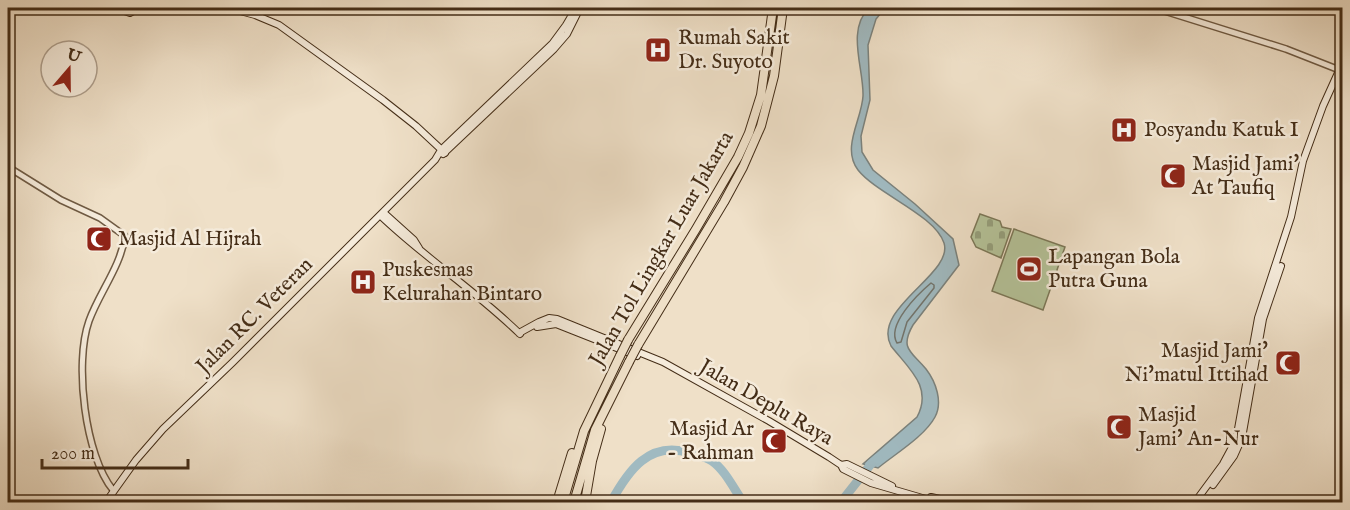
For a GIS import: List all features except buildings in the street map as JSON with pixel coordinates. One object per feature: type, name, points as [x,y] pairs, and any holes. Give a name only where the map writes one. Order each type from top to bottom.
[{"type":"highway","name":"Jalan Tol Lingkar Luar Jakarta","points":[[563,502],[584,431],[628,340],[734,164],[749,133],[761,95],[773,8]]},
{"type":"highway","name":"Jalan Tol Lingkar Luar Jakarta","points":[[574,502],[587,453],[603,412],[638,345],[743,167],[761,126],[774,76],[783,8]]},
{"type":"highway","points":[[585,502],[603,412]]},
{"type":"highway","points":[[557,502],[570,459],[584,431]]},
{"type":"main road","points":[[116,8],[130,13],[140,8]]},
{"type":"main road","points":[[229,8],[279,25],[418,127],[439,140],[450,141]]},
{"type":"main road","name":"Jalan RC. Veteran","points":[[443,152],[450,141],[552,44],[577,9]]},
{"type":"main road","name":"Jalan RC. Veteran","points":[[106,502],[113,490],[163,429],[435,159],[554,49],[567,34],[577,9]]},
{"type":"main road","points":[[1195,502],[1223,464],[1236,440],[1258,318],[1288,228],[1303,161],[1323,106],[1342,69]]},
{"type":"main road","points":[[1200,502],[1229,463],[1242,438],[1263,319],[1295,218],[1310,150],[1342,69]]},
{"type":"main road","points":[[418,127],[443,152]]},
{"type":"main road","name":"Jalan Deplu Raya","points":[[382,214],[414,240],[420,250],[465,285],[519,333],[540,323],[556,324],[674,370],[735,402],[841,465],[847,464],[852,470],[872,480],[936,502]]},
{"type":"main road","name":"Jalan Deplu Raya","points":[[872,480],[953,502]]},
{"type":"street","points":[[1155,8],[1342,69]]},
{"type":"street","points":[[8,167],[62,200],[100,218],[125,236],[119,258],[86,329],[82,385],[87,424],[101,472],[113,490]]},
{"type":"green space","points":[[980,214],[1000,221],[1002,227],[1011,229],[1001,258],[976,247],[971,237]]},
{"type":"green space","name":"Lapangan Bola Putra Guna","points":[[1014,229],[1065,247],[1043,310],[992,291]]},
{"type":"water","points":[[869,8],[893,8],[881,13],[876,19],[868,45],[870,100],[861,136],[862,152],[873,170],[953,239],[959,265],[913,325],[907,340],[909,350],[933,380],[938,399],[935,417],[917,438],[878,468],[863,464],[917,417],[922,396],[917,379],[891,346],[888,332],[892,318],[937,267],[944,255],[944,243],[939,233],[929,223],[878,188],[858,170],[853,161],[852,143],[863,96],[858,27]]},
{"type":"waterway","points":[[611,502],[625,479],[642,461],[663,451],[676,450],[712,461],[725,474],[743,502]]},
{"type":"waterway","points":[[841,502],[878,458]]},
{"type":"place","name":"Rumah Sakit Dr. Suyoto","points":[[658,50]]},
{"type":"place","name":"Posyandu Katuk I","points":[[1124,130]]},
{"type":"place","name":"Masjid Jami' At Taufiq","points":[[1173,176]]},
{"type":"place","name":"Masjid Al Hijrah","points":[[99,239]]},
{"type":"place","name":"Lapangan Bola Putra Guna","points":[[1029,269]]},
{"type":"place","name":"Puskesmas Kelurahan Bintaro","points":[[363,282]]},
{"type":"place","name":"Masjid Jami' Ni'matul Ittihad","points":[[1288,363]]},
{"type":"place","name":"Masjid Jami' An-Nur","points":[[1119,427]]},
{"type":"place","name":"Masjid Ar - Rahman","points":[[774,441]]}]
